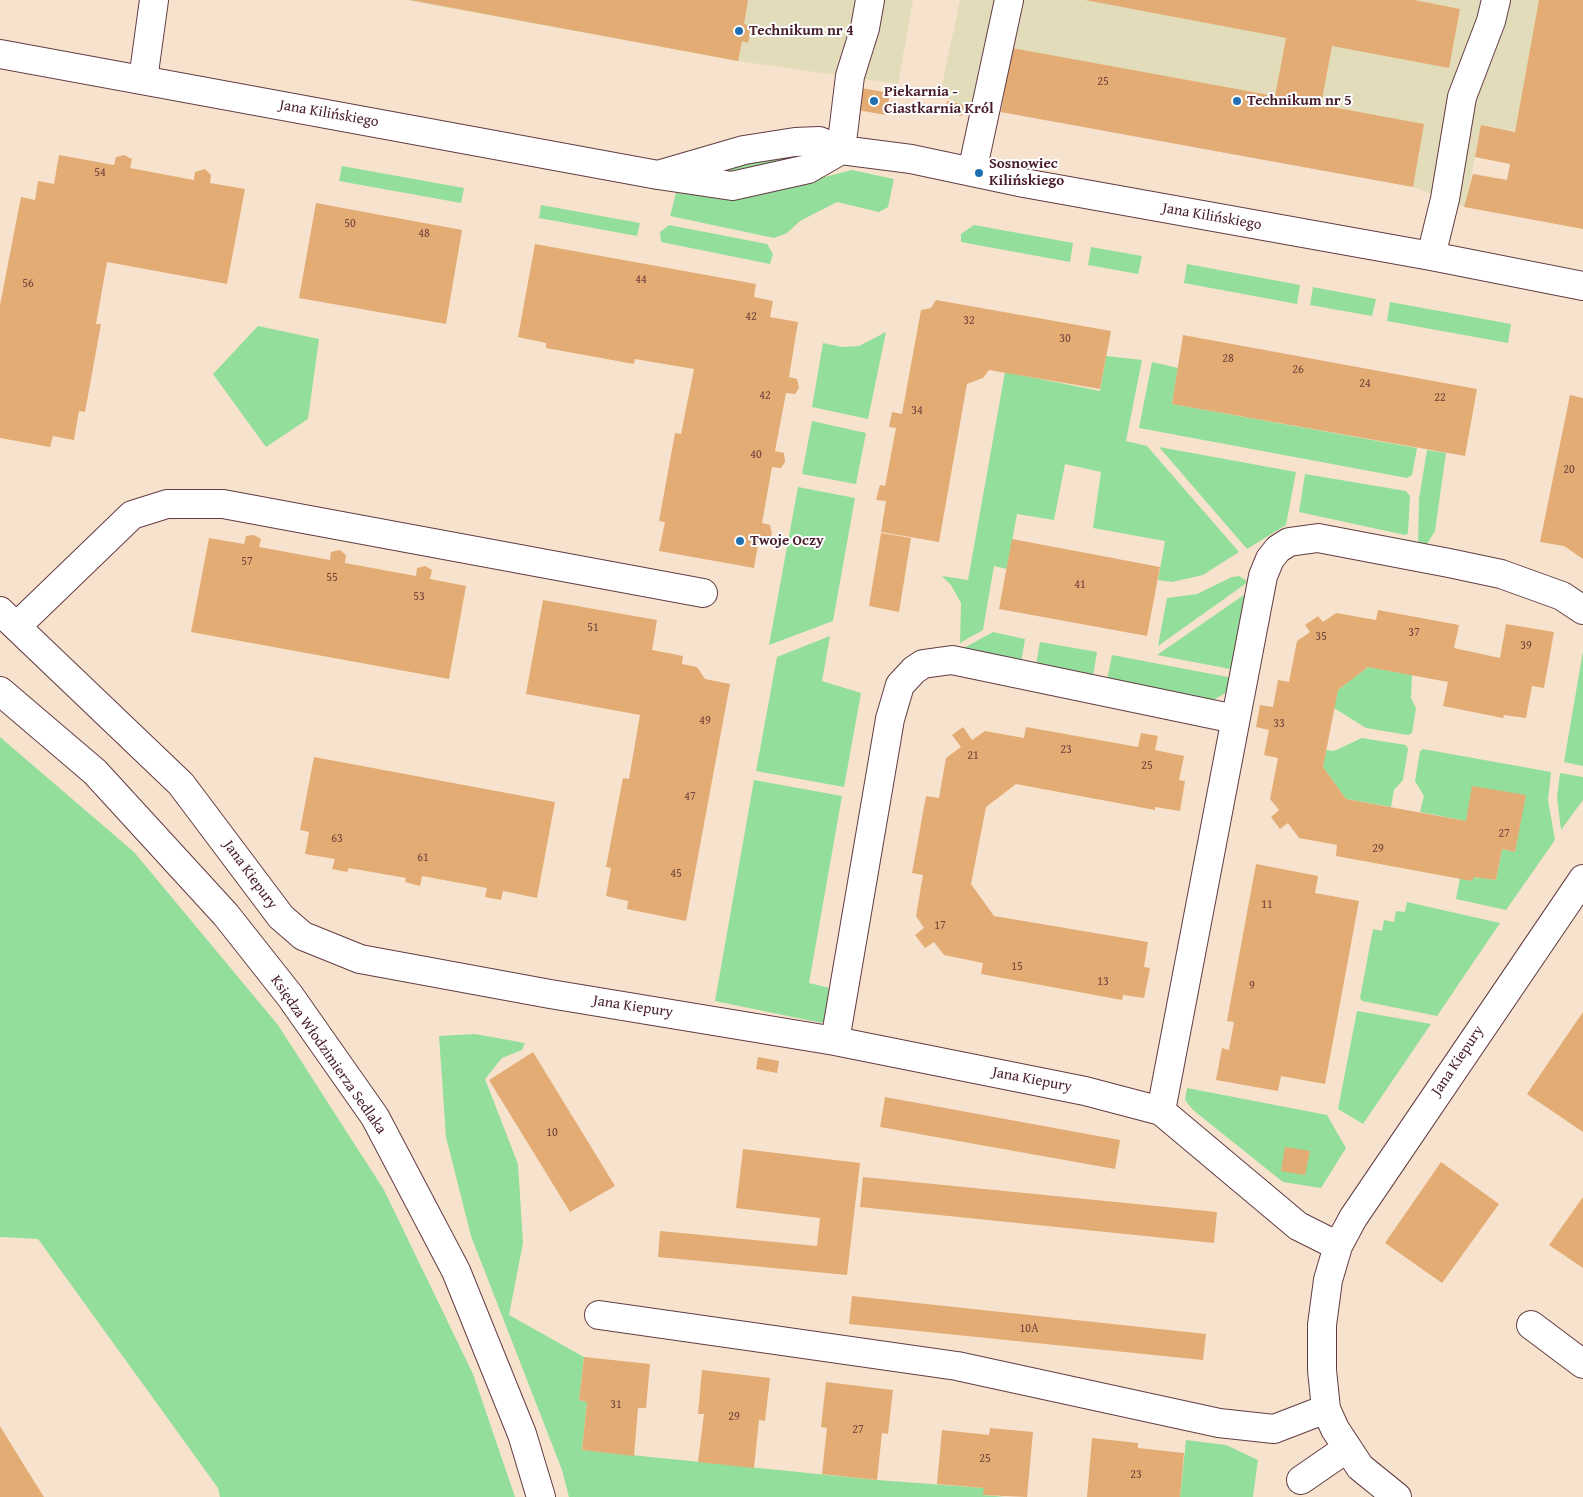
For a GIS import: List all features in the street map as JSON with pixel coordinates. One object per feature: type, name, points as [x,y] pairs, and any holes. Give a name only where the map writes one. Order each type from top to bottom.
[{"type":"street","points":[[143,80],[154,0]]},
{"type":"street","points":[[841,150],[850,76],[865,28],[870,0]]},
{"type":"street","points":[[972,172],[1009,0]]},
{"type":"street","points":[[1431,256],[1448,181],[1462,97],[1491,21],[1496,0]]},
{"type":"street","name":"Jana Kilińskiego","points":[[0,54],[658,175],[732,186],[808,169],[841,150],[911,159],[1583,286]]},
{"type":"street","points":[[9,619],[132,515],[167,504],[223,504],[702,593]]},
{"type":"street","points":[[1161,1111],[1263,576],[1270,560],[1278,549],[1290,542],[1318,538],[1501,574],[1562,596],[1583,610]]},
{"type":"street","name":"Jana Kiepury","points":[[9,619],[181,784],[281,917],[303,936],[370,960],[550,994],[835,1041],[1085,1091],[1161,1111],[1298,1226],[1338,1246]]},
{"type":"street","points":[[835,1041],[890,719],[900,685],[914,670],[924,664],[952,660],[1235,719]]},
{"type":"street","name":"Księdza Włodzimierza Sedlaka","points":[[0,691],[96,772],[226,915],[290,996],[375,1116],[456,1270],[522,1434],[541,1497]]},
{"type":"street","name":"Jana Kiepury","points":[[1397,1497],[1360,1467],[1346,1449],[1326,1409],[1322,1326],[1328,1280],[1338,1246],[1353,1218],[1583,879]]},
{"type":"street","points":[[599,1315],[957,1366],[1219,1423],[1274,1429],[1326,1409]]},
{"type":"street","points":[[1531,1325],[1583,1364]]},
{"type":"street","points":[[1302,1480],[1346,1449]]},
{"type":"shaded area","name":"Technikum nr 4","points":[[405,0],[913,0],[898,84],[738,61]]},
{"type":"shaded area","name":"Technikum nr 5","points":[[960,0],[1541,0],[1515,131],[1481,125],[1465,207],[1413,187],[1001,112],[966,108],[940,94]]},
{"type":"green space","points":[[795,152],[808,155],[775,171],[706,173]]},
{"type":"green space","points":[[342,166],[464,188],[461,203],[339,181]]},
{"type":"green space","points":[[852,170],[894,179],[888,207],[879,212],[837,202],[800,221],[787,233],[774,238],[670,216],[676,193],[743,198]]},
{"type":"green space","points":[[541,205],[640,223],[637,236],[539,218]]},
{"type":"green space","points":[[669,225],[767,244],[773,254],[770,264],[661,242],[660,232]]},
{"type":"green space","points":[[974,225],[1073,243],[1070,262],[961,242],[961,234]]},
{"type":"green space","points":[[1091,247],[1142,256],[1138,274],[1088,265]]},
{"type":"green space","points":[[1187,264],[1300,285],[1297,304],[1184,283]]},
{"type":"green space","points":[[1313,287],[1376,299],[1372,316],[1310,305]]},
{"type":"green space","points":[[1390,302],[1511,324],[1508,343],[1387,321]]},
{"type":"green space","points":[[258,326],[319,339],[308,419],[266,447],[213,374]]},
{"type":"green space","points":[[886,332],[868,419],[812,407],[823,343],[842,347],[859,346]]},
{"type":"green space","points":[[1106,356],[1142,360],[1126,441],[1147,446],[1239,552],[1203,575],[1172,582],[1158,580],[1165,541],[1093,528],[1101,472],[1065,464],[1054,520],[1017,514],[1007,569],[994,566],[983,630],[960,643],[961,603],[951,585],[942,576],[968,580],[1005,372],[1100,391]]},
{"type":"green space","points":[[1152,362],[1178,368],[1172,404],[1417,448],[1412,475],[1407,478],[1139,428]]},
{"type":"green space","points":[[812,421],[866,433],[856,484],[802,474]]},
{"type":"green space","points":[[1159,447],[1296,472],[1286,525],[1247,549]]},
{"type":"green space","points":[[1427,450],[1446,453],[1435,531],[1427,544],[1418,547],[1419,499]]},
{"type":"green space","points":[[1305,474],[1406,491],[1410,496],[1408,533],[1405,535],[1299,512]]},
{"type":"green space","points":[[798,487],[855,498],[833,621],[769,645]]},
{"type":"green space","points":[[1239,576],[1248,582],[1158,646],[1167,598],[1197,594],[1232,577]]},
{"type":"green space","points":[[1251,590],[1235,670],[1157,655]]},
{"type":"green space","points":[[993,632],[1025,639],[1020,669],[962,649]]},
{"type":"green space","points":[[830,636],[822,681],[861,693],[844,787],[756,771],[777,657]]},
{"type":"green space","points":[[1040,642],[1097,652],[1092,682],[1035,671]]},
{"type":"green space","points":[[1583,651],[1583,766],[1564,762]]},
{"type":"green space","points":[[1112,655],[1233,678],[1229,691],[1210,702],[1106,685]]},
{"type":"green space","points":[[1368,667],[1412,675],[1411,698],[1416,708],[1412,733],[1408,735],[1366,728],[1334,708],[1338,690]]},
{"type":"green space","points":[[0,737],[134,852],[278,1025],[384,1190],[473,1374],[515,1497],[220,1497],[218,1488],[38,1239],[0,1237]]},
{"type":"green space","points":[[1362,738],[1406,745],[1408,749],[1403,780],[1394,790],[1391,807],[1346,799],[1323,767],[1326,750],[1334,751]]},
{"type":"green space","points":[[1423,749],[1551,772],[1548,800],[1555,840],[1506,910],[1456,899],[1460,878],[1474,877],[1496,880],[1502,849],[1515,852],[1525,796],[1466,821],[1420,812],[1424,796],[1415,781],[1420,751]]},
{"type":"green space","points":[[1560,773],[1583,777],[1583,800],[1561,830],[1557,797]]},
{"type":"green space","points":[[754,780],[842,796],[809,983],[838,990],[828,1017],[822,1023],[715,1001]]},
{"type":"green space","points":[[1407,902],[1500,923],[1437,1016],[1362,1001],[1360,998],[1373,929],[1382,931],[1384,920],[1394,922],[1396,911],[1405,912]]},
{"type":"green space","points":[[1357,1011],[1431,1024],[1363,1124],[1338,1109]]},
{"type":"green space","points":[[475,1034],[525,1043],[522,1050],[502,1058],[485,1079],[518,1164],[523,1243],[509,1315],[584,1357],[579,1400],[587,1402],[582,1450],[877,1480],[984,1488],[984,1495],[1005,1497],[569,1497],[562,1470],[471,1236],[446,1137],[439,1036]]},
{"type":"green space","points":[[1187,1088],[1327,1115],[1346,1148],[1321,1188],[1283,1182],[1193,1110],[1185,1100]]},
{"type":"green space","points":[[1186,1440],[1226,1445],[1258,1460],[1253,1497],[1180,1497]]},
{"type":"building","points":[[410,0],[748,0],[744,24],[752,26],[748,43],[742,41],[738,61]]},
{"type":"building","points":[[1085,0],[1414,0],[1460,9],[1449,68],[1332,46],[1321,105],[1424,124],[1413,187],[1001,112],[1012,48],[1275,96],[1286,38]]},
{"type":"building","points":[[1539,0],[1583,0],[1583,229],[1464,207],[1473,174],[1507,180],[1510,164],[1475,157],[1481,125],[1515,132]]},
{"type":"building","name":"Piekarnia - Ciastkarnia Król","points":[[861,88],[890,93],[886,115],[857,110]]},
{"type":"building","points":[[947,101],[964,105],[962,116],[945,112]]},
{"type":"building","points":[[59,155],[114,165],[116,157],[124,155],[132,159],[130,168],[194,180],[195,172],[205,169],[211,175],[210,183],[245,189],[227,284],[107,262],[96,324],[101,324],[85,412],[79,411],[74,440],[53,436],[50,447],[0,438],[0,305],[21,197],[35,200],[38,181],[54,184]]},
{"type":"building","points":[[316,203],[462,230],[446,324],[299,298]]},
{"type":"building","points":[[535,244],[756,284],[754,297],[773,301],[770,317],[798,322],[789,377],[797,379],[799,388],[795,394],[786,393],[775,451],[784,453],[785,462],[781,468],[772,467],[762,523],[770,525],[772,534],[768,541],[759,539],[754,568],[659,551],[665,522],[659,521],[675,433],[681,434],[694,369],[635,359],[634,364],[546,348],[546,343],[518,337]]},
{"type":"building","points":[[936,300],[1111,331],[1100,389],[989,370],[983,378],[967,384],[939,542],[881,532],[886,501],[876,500],[880,485],[885,486],[896,428],[889,427],[892,412],[902,414],[921,310],[931,308]]},
{"type":"building","points":[[1183,335],[1477,389],[1465,456],[1172,404]]},
{"type":"building","points":[[1570,395],[1583,398],[1583,559],[1564,546],[1540,542]]},
{"type":"building","points":[[881,533],[911,538],[899,612],[869,606]]},
{"type":"building","points":[[254,535],[261,539],[259,547],[330,560],[331,552],[340,550],[346,555],[345,563],[416,576],[417,568],[425,566],[432,570],[430,579],[466,586],[449,679],[191,632],[209,538],[244,544],[246,536]]},
{"type":"building","points":[[1012,539],[1160,567],[1147,636],[999,609]]},
{"type":"building","points":[[543,600],[657,620],[652,650],[683,656],[682,664],[697,667],[705,679],[730,684],[686,921],[627,909],[628,901],[606,896],[611,868],[606,867],[623,778],[629,779],[640,715],[526,694]]},
{"type":"building","points":[[1378,610],[1459,625],[1454,648],[1500,658],[1506,624],[1554,632],[1544,688],[1532,686],[1526,718],[1504,715],[1503,718],[1443,706],[1448,682],[1368,667],[1338,690],[1323,767],[1346,799],[1466,821],[1472,786],[1526,795],[1515,852],[1502,849],[1496,880],[1474,877],[1472,881],[1336,856],[1337,845],[1299,838],[1288,823],[1280,829],[1271,817],[1279,810],[1270,799],[1278,758],[1264,755],[1269,730],[1256,727],[1260,705],[1273,707],[1278,680],[1289,682],[1297,641],[1310,632],[1305,625],[1318,616],[1323,622],[1336,613],[1376,620]]},
{"type":"building","points":[[963,727],[972,740],[985,731],[1024,738],[1026,727],[1138,747],[1141,733],[1158,736],[1155,750],[1184,756],[1179,780],[1185,781],[1180,811],[1155,807],[1155,810],[1016,784],[986,807],[971,884],[994,916],[1148,942],[1144,967],[1150,968],[1144,998],[1123,995],[1122,1000],[981,974],[983,963],[944,955],[934,942],[925,948],[915,935],[924,928],[916,916],[923,875],[912,873],[926,796],[939,798],[946,758],[961,747],[952,735]]},
{"type":"building","points":[[314,757],[555,802],[537,898],[503,891],[501,900],[485,897],[487,888],[422,876],[420,886],[405,882],[406,878],[349,868],[347,872],[332,869],[335,859],[305,854],[309,832],[300,830]]},
{"type":"building","points":[[1256,864],[1318,876],[1315,893],[1359,901],[1325,1084],[1281,1076],[1278,1091],[1216,1080],[1222,1048],[1229,1050],[1234,1022],[1227,1021]]},
{"type":"building","points":[[1583,1012],[1583,1132],[1527,1094]]},
{"type":"building","points":[[533,1052],[615,1186],[570,1212],[489,1080]]},
{"type":"building","points":[[758,1057],[779,1061],[777,1073],[756,1069]]},
{"type":"building","points":[[885,1097],[1120,1140],[1115,1169],[880,1127]]},
{"type":"building","points":[[1285,1147],[1310,1151],[1305,1175],[1281,1171]]},
{"type":"building","points":[[743,1149],[860,1163],[847,1275],[658,1257],[660,1231],[817,1246],[820,1218],[736,1208]]},
{"type":"building","points":[[1441,1162],[1499,1204],[1442,1283],[1385,1243]]},
{"type":"building","points":[[863,1177],[1217,1212],[1214,1243],[860,1207]]},
{"type":"building","points":[[1583,1197],[1583,1268],[1549,1245]]},
{"type":"building","points":[[852,1296],[1206,1334],[1203,1360],[849,1324]]},
{"type":"building","points":[[584,1357],[650,1364],[646,1408],[638,1408],[634,1456],[582,1450],[587,1402],[579,1400]]},
{"type":"building","points":[[702,1370],[770,1378],[765,1421],[759,1420],[754,1468],[698,1462],[704,1414],[698,1414]]},
{"type":"building","points":[[826,1382],[893,1390],[888,1434],[882,1433],[877,1480],[822,1474],[827,1428],[821,1427]]},
{"type":"building","points":[[0,1426],[27,1470],[44,1497],[0,1497]]},
{"type":"building","points":[[990,1428],[1033,1432],[1027,1497],[983,1495],[984,1488],[937,1484],[942,1430],[989,1435]]},
{"type":"building","points":[[1092,1438],[1138,1443],[1138,1448],[1184,1453],[1180,1497],[1087,1497]]},
{"type":"place","name":"Technikum nr 4","points":[[739,31]]},
{"type":"place","name":"Piekarnia - Ciastkarnia Król","points":[[874,101]]},
{"type":"place","name":"Technikum nr 5","points":[[1237,101]]},
{"type":"place","name":"Sosnowiec Kilińskiego","points":[[979,173]]},
{"type":"place","name":"Twoje Oczy","points":[[740,541]]}]
